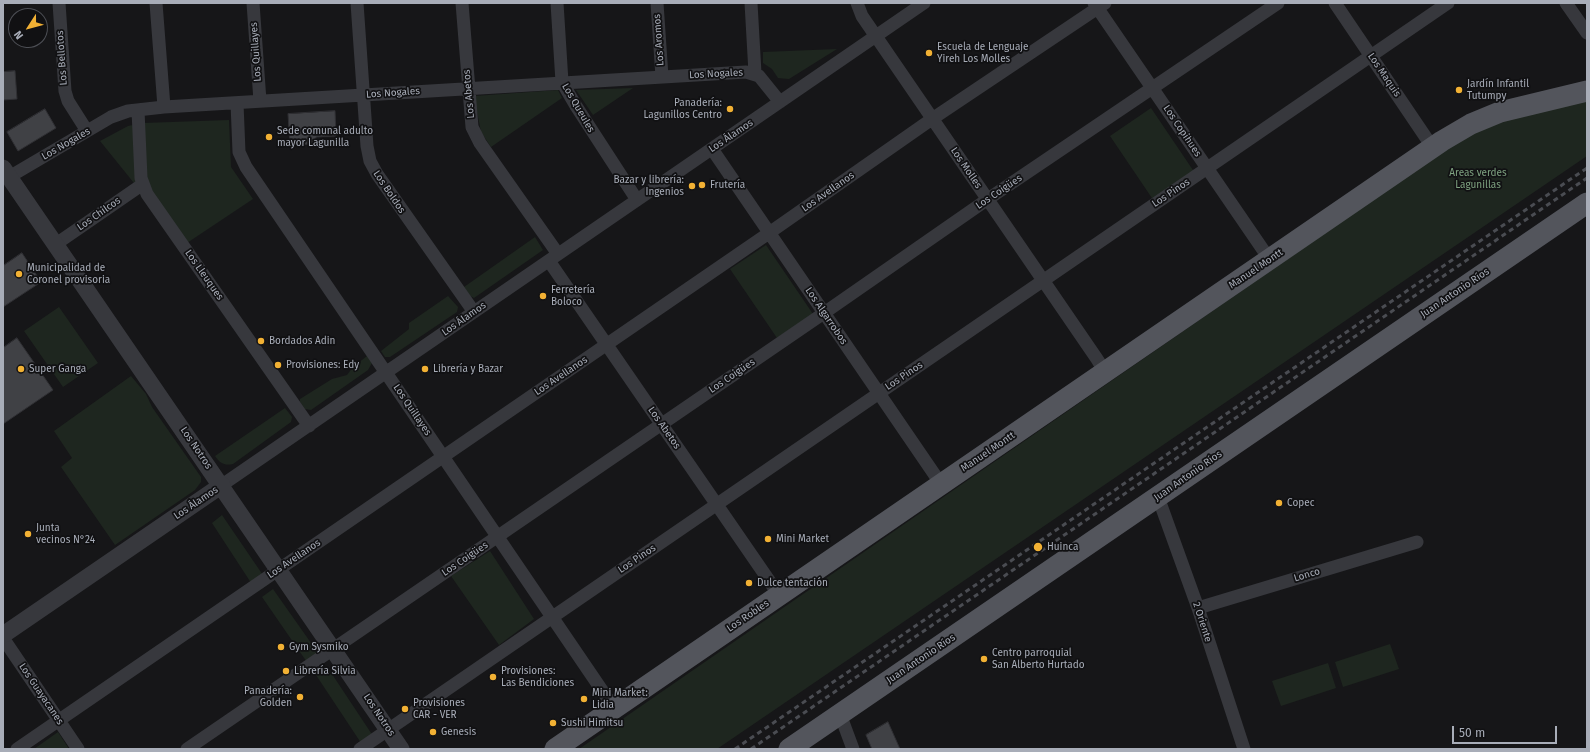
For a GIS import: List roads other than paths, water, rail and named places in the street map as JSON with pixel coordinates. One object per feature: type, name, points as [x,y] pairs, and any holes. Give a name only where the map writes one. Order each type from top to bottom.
[{"type":"main road","name":"Manuel Montt","points":[[941,484],[1433,148],[1471,124],[1500,112],[1587,91]]},
{"type":"main road","name":"Juan Antonio Ríos","points":[[789,749],[1587,203]]},
{"type":"main road","name":"Los Robles","points":[[555,749],[941,484]]},
{"type":"street","name":"Los Bellotos","points":[[59,3],[65,91],[68,101],[86,131]]},
{"type":"street","points":[[156,3],[164,107]]},
{"type":"street","name":"Los Quillayes","points":[[253,3],[260,101]]},
{"type":"street","name":"Los Boldos","points":[[357,3],[367,146],[373,168],[474,312]]},
{"type":"street","name":"Los Abetos","points":[[462,3],[471,118],[476,136],[606,344],[779,595]]},
{"type":"street","name":"Los Queules","points":[[557,3],[562,82],[637,200]]},
{"type":"street","name":"Los Aromos","points":[[656,3],[662,77]]},
{"type":"street","points":[[751,3],[755,73]]},
{"type":"street","name":"Los Molles","points":[[857,3],[862,16],[988,199],[1104,372]]},
{"type":"street","name":"Los Álamos","points":[[3,637],[924,3]]},
{"type":"street","name":"Los Coigües","points":[[187,749],[988,199],[1278,3]]},
{"type":"street","name":"Los Maquis","points":[[1335,3],[1433,148]]},
{"type":"street","name":"Los Pinos","points":[[360,749],[1448,3]]},
{"type":"street","points":[[1566,3],[1587,33]]},
{"type":"street","name":"Los Copihues","points":[[1099,5],[1152,88],[1270,260]]},
{"type":"street","name":"Los Avellanos","points":[[17,749],[1099,5]]},
{"type":"street","name":"Los Nogales","points":[[6,172],[111,117],[138,110],[164,107],[746,72],[755,73],[765,82],[780,102]]},
{"type":"street","name":"Los Quillayes","points":[[237,103],[239,146],[243,162],[614,708]]},
{"type":"street","name":"Los Lleuques","points":[[138,110],[143,184],[147,194],[309,426]]},
{"type":"street","name":"Los Algarrobos","points":[[712,149],[941,484]]},
{"type":"street","name":"Los Notros","points":[[6,172],[222,485],[389,729],[401,749]]},
{"type":"street","name":"Los Chilcos","points":[[56,244],[143,184]]},
{"type":"street","name":"2 Oriente","points":[[1158,497],[1198,608],[1244,749]]},
{"type":"street","name":"Lonco","points":[[1198,608],[1417,542]]},
{"type":"street","name":"Los Guayacanes","points":[[3,637],[78,749]]},
{"type":"street","points":[[840,714],[853,749]]},
{"type":"railway","points":[[735,749],[1587,168]]},
{"type":"railway","points":[[751,749],[1587,178]]},
{"type":"place","name":"Escuela de Lenguaje Yireh Los Molles","points":[[929,53]]},
{"type":"place","name":"Jardín Infantil Tutumpy","points":[[1459,90]]},
{"type":"place","name":"Panadería: Lagunillos Centro","points":[[730,109]]},
{"type":"place","name":"Sede comunal adulto mayor Lagunilla","points":[[269,137]]},
{"type":"place","name":"Frutería","points":[[702,185]]},
{"type":"place","name":"Bazar y librería: Ingenios","points":[[692,186]]},
{"type":"place","name":"Municipalidad de Coronel provisoria","points":[[19,274]]},
{"type":"place","name":"Ferretería Boloco","points":[[543,296]]},
{"type":"place","name":"Bordados Adin","points":[[261,341]]},
{"type":"place","name":"Provisiones: Edy","points":[[278,365]]},
{"type":"place","name":"Super Ganga","points":[[21,369]]},
{"type":"place","name":"Librería y Bazar","points":[[425,369]]},
{"type":"place","name":"Copec","points":[[1279,503]]},
{"type":"place","name":"Junta vecinos N°24","points":[[28,534]]},
{"type":"place","name":"Mini Market","points":[[768,539]]},
{"type":"place","name":"Huinca","points":[[1038,547]]},
{"type":"place","name":"Dulce tentación","points":[[749,583]]},
{"type":"place","name":"Gym Sysmiko","points":[[281,647]]},
{"type":"place","name":"Centro parroquial San Alberto Hurtado","points":[[984,659]]},
{"type":"place","name":"Librería Silvia","points":[[286,671]]},
{"type":"place","name":"Provisiones: Las Bendiciones","points":[[493,677]]},
{"type":"place","name":"Panadería: Golden","points":[[300,697]]},
{"type":"place","name":"Mini Market: Lidia","points":[[584,699]]},
{"type":"place","name":"Provisiones CAR - VER","points":[[405,709]]},
{"type":"place","name":"Sushi Himitsu","points":[[553,723]]},
{"type":"place","name":"Genesis","points":[[433,732]]},
{"type":"park label","name":"Areas verdes Lagunillas","points":[[1478,178]]}]
